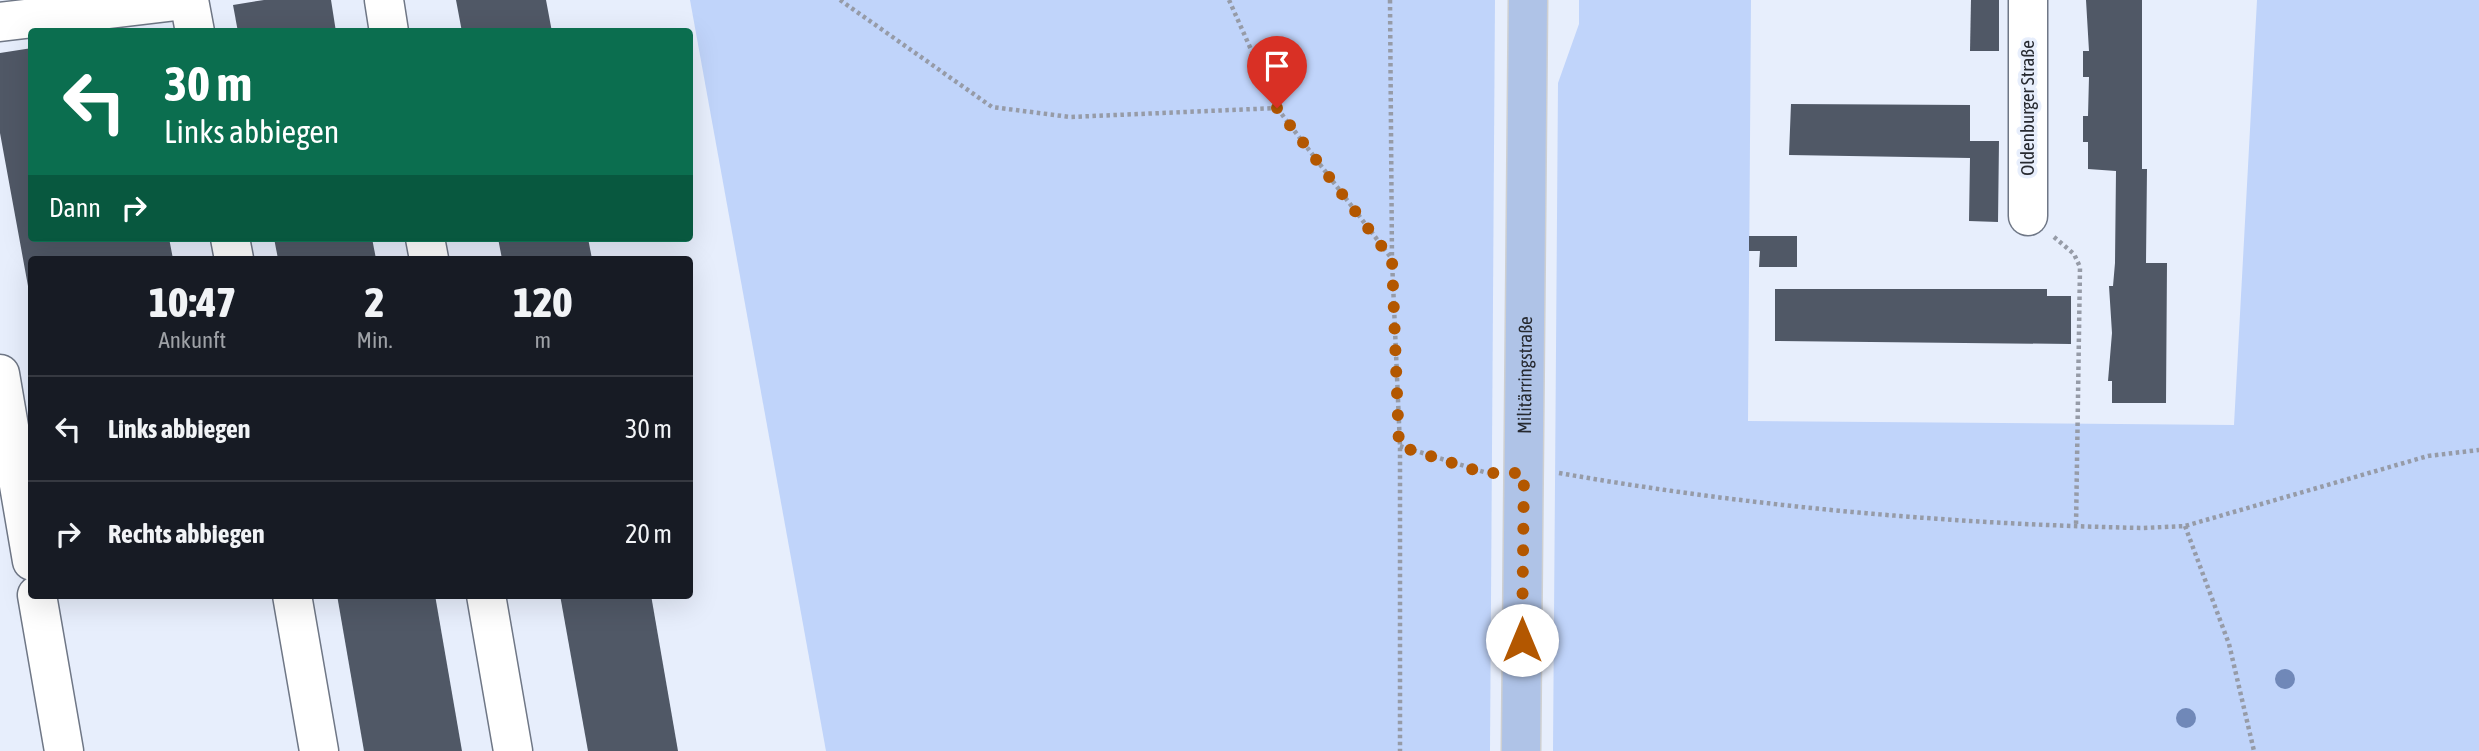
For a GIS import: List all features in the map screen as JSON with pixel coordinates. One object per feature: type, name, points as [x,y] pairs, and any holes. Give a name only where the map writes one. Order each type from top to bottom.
[{"type":"main road","name":"Militärringstraße","points":[[1521,751],[1528,0]]},
{"type":"street","points":[[0,22],[187,0],[194,28]]},
{"type":"street","points":[[384,0],[389,28]]},
{"type":"street","name":"Oldenburger Straße","points":[[2028,0],[2028,216]]},
{"type":"street","points":[[0,374],[28,538]]},
{"type":"street","points":[[38,599],[64,751]]},
{"type":"street","points":[[293,599],[319,751]]},
{"type":"street","points":[[487,599],[513,751]]},
{"type":"path","points":[[840,0],[992,107],[1070,117],[1277,108]]},
{"type":"path","points":[[1229,0],[1277,108],[1392,260]]},
{"type":"path","points":[[1390,0],[1392,260],[1399,446],[1400,751]]},
{"type":"path","points":[[2028,216],[2074,254],[2080,267],[2076,527]]},
{"type":"path","points":[[1399,446],[1484,473],[1559,473],[1683,495],[1861,513],[2076,527],[2185,526],[2428,456],[2479,450]]},
{"type":"path","points":[[2185,526],[2229,644],[2254,751]]},
{"type":"shaded area","points":[[690,0],[1495,0],[1490,751],[826,751]]},
{"type":"shaded area","points":[[1579,0],[1751,0],[1748,421],[2234,425],[2257,0],[2479,0],[2479,751],[1553,751],[1558,83],[1579,24]]},
{"type":"building","points":[[264,0],[331,0],[335,28],[237,28],[233,5]]},
{"type":"building","points":[[456,0],[546,0],[551,28],[461,28]]},
{"type":"building","points":[[1971,0],[1999,0],[1999,51],[1970,51]]},
{"type":"building","points":[[2086,0],[2142,0],[2142,169],[2147,169],[2146,263],[2167,263],[2166,403],[2112,403],[2112,381],[2108,381],[2112,333],[2109,286],[2113,286],[2115,263],[2116,171],[2088,169],[2088,142],[2083,142],[2083,116],[2088,116],[2089,77],[2083,77],[2083,51],[2089,51]]},
{"type":"building","points":[[28,49],[28,242],[170,242],[172,256],[28,256],[28,286],[0,133],[0,53]]},
{"type":"building","points":[[1791,104],[1970,105],[1970,141],[1999,141],[1998,222],[1969,221],[1970,158],[1789,155]]},
{"type":"building","points":[[1749,236],[1797,236],[1797,267],[1759,267],[1760,251],[1749,251]]},
{"type":"building","points":[[275,242],[373,242],[375,256],[277,256]]},
{"type":"building","points":[[499,242],[589,242],[591,256],[501,256]]},
{"type":"building","points":[[1775,289],[2047,289],[2047,296],[2071,296],[2071,344],[1775,341]]},
{"type":"building","points":[[338,599],[436,599],[462,751],[364,751]]},
{"type":"building","points":[[561,599],[652,599],[678,751],[588,751]]},
{"type":"route","points":[[1277,108],[1392,260],[1399,446],[1484,473],[1524,473],[1522,640]]}]
